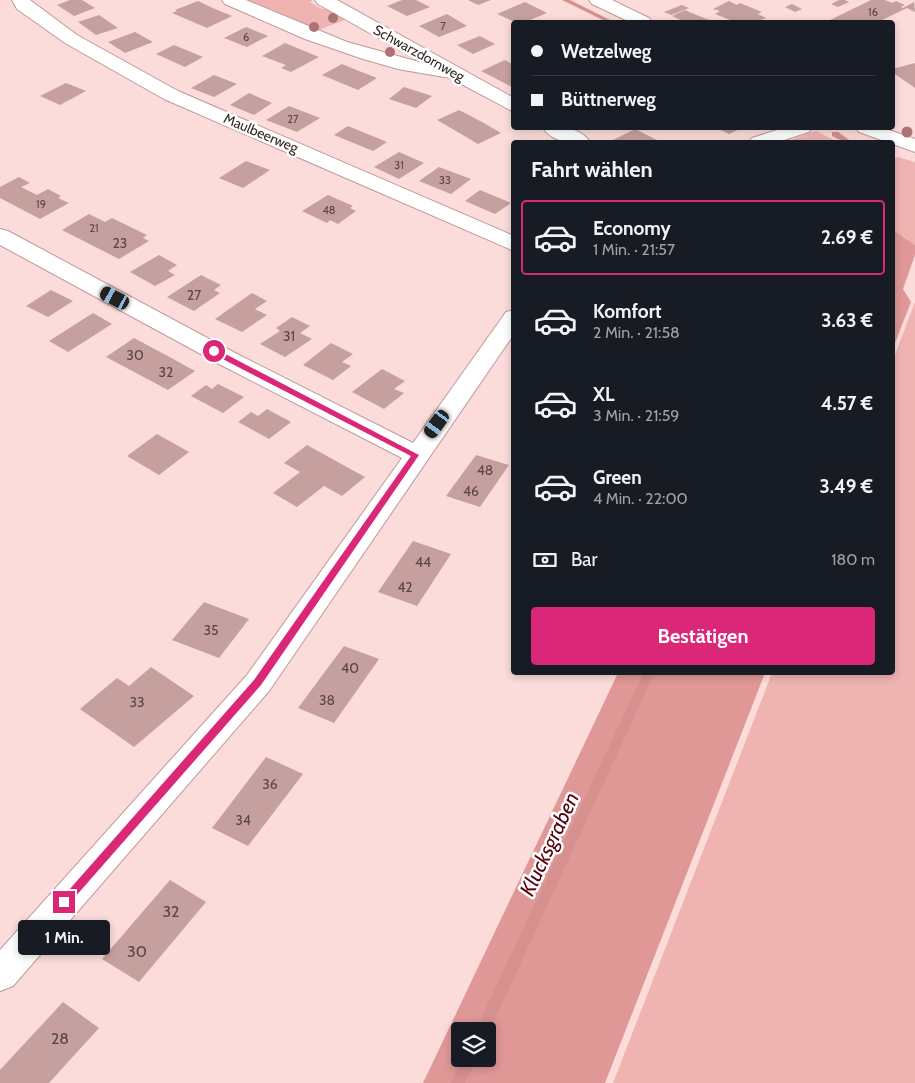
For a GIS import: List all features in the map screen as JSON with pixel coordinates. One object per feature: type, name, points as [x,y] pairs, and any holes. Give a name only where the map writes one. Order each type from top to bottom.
[{"type":"street","name":"Maulbeerweg","points":[[22,0],[23,4],[71,40],[171,95],[511,243]]},
{"type":"street","points":[[231,0],[303,32],[370,54],[431,71],[454,73]]},
{"type":"street","name":"Schwarzdornweg","points":[[324,0],[511,104]]},
{"type":"street","points":[[598,0],[639,20]]},
{"type":"street","points":[[557,130],[576,140]]},
{"type":"street","points":[[765,140],[796,130]]},
{"type":"street","points":[[871,130],[915,146]]},
{"type":"street","points":[[0,236],[230,360],[416,455]]},
{"type":"street","points":[[0,975],[258,683],[511,321]]},
{"type":"shaded area","points":[[236,0],[313,0],[310,2],[322,9],[328,8],[347,19],[314,32]]},
{"type":"shaded area","points":[[816,131],[834,140],[791,140]]},
{"type":"shaded area","points":[[898,157],[915,162],[915,245],[895,231],[895,158]]},
{"type":"shaded area","points":[[895,231],[915,245],[915,255],[903,289],[911,302],[895,343]]},
{"type":"shaded area","points":[[915,302],[915,1083],[613,1083],[771,675],[895,675],[895,355]]},
{"type":"shaded area","points":[[617,675],[764,675],[605,1083],[423,1083],[451,1024],[451,1067],[496,1067],[496,1022],[452,1022]]},
{"type":"building","points":[[70,0],[82,0],[95,8],[74,16],[57,5]]},
{"type":"building","points":[[402,0],[416,0],[430,7],[407,16],[387,6]]},
{"type":"building","points":[[468,0],[491,0],[478,5]]},
{"type":"building","points":[[839,0],[849,2],[838,7],[831,4]]},
{"type":"building","points":[[871,0],[885,0],[892,3],[896,1],[905,5],[901,7],[903,8],[914,2],[915,12],[907,8],[882,20],[830,20]]},
{"type":"building","points":[[198,1],[232,16],[207,28],[172,13]]},
{"type":"building","points":[[729,1],[737,5],[740,3],[762,12],[758,14],[766,18],[760,20],[730,20],[715,14],[720,11],[713,9]]},
{"type":"building","points":[[525,2],[547,13],[530,20],[511,20],[497,14]]},
{"type":"building","points":[[792,4],[802,9],[795,12],[785,7]]},
{"type":"building","points":[[682,5],[689,8],[671,15],[664,12]]},
{"type":"building","points":[[685,10],[710,20],[681,20],[672,16]]},
{"type":"building","points":[[447,14],[467,26],[439,37],[419,26]]},
{"type":"building","points":[[99,15],[118,28],[96,35],[78,22]]},
{"type":"building","points":[[246,27],[268,36],[247,47],[224,38]]},
{"type":"building","points":[[135,32],[153,42],[125,53],[108,42]]},
{"type":"building","points":[[480,36],[495,44],[473,54],[457,45]]},
{"type":"building","points":[[285,43],[319,57],[291,72],[281,68],[286,65],[262,56]]},
{"type":"building","points":[[174,45],[203,57],[185,67],[156,54]]},
{"type":"building","points":[[505,60],[511,63],[511,86],[481,71]]},
{"type":"building","points":[[915,63],[915,88],[895,74],[895,68]]},
{"type":"building","points":[[342,64],[377,78],[358,90],[322,75]]},
{"type":"building","points":[[214,75],[237,84],[214,97],[191,88]]},
{"type":"building","points":[[66,83],[86,91],[60,105],[40,96]]},
{"type":"building","points":[[404,87],[432,96],[416,108],[389,99]]},
{"type":"building","points":[[249,93],[272,103],[254,115],[230,105]]},
{"type":"building","points":[[289,106],[320,118],[297,132],[266,120]]},
{"type":"building","points":[[459,110],[501,133],[478,144],[437,120]]},
{"type":"building","points":[[348,126],[387,142],[373,151],[334,135]]},
{"type":"building","points":[[633,130],[637,130],[656,140],[613,140]]},
{"type":"building","points":[[721,130],[738,130],[729,134]]},
{"type":"building","points":[[399,152],[424,163],[399,179],[374,167]]},
{"type":"building","points":[[246,161],[270,170],[243,188],[219,178]]},
{"type":"building","points":[[439,167],[471,179],[451,194],[419,181]]},
{"type":"building","points":[[19,177],[30,183],[21,187],[37,195],[48,189],[61,196],[58,198],[69,203],[40,219],[0,198],[0,187]]},
{"type":"building","points":[[480,190],[511,203],[495,214],[465,201]]},
{"type":"building","points":[[328,195],[353,206],[350,208],[356,211],[338,224],[330,220],[327,223],[302,211]]},
{"type":"building","points":[[89,214],[105,222],[112,218],[147,235],[143,238],[149,241],[119,259],[62,230]]},
{"type":"building","points":[[159,255],[177,265],[168,271],[175,275],[155,286],[130,272]]},
{"type":"building","points":[[201,275],[221,285],[214,290],[220,293],[194,311],[167,297]]},
{"type":"building","points":[[51,290],[73,301],[48,317],[26,306]]},
{"type":"building","points":[[252,293],[267,301],[255,309],[267,315],[242,332],[215,319]]},
{"type":"building","points":[[93,313],[112,324],[68,352],[49,341]]},
{"type":"building","points":[[292,317],[310,326],[300,333],[312,339],[285,357],[260,344],[280,331],[276,328]]},
{"type":"building","points":[[134,338],[195,371],[168,390],[106,357]]},
{"type":"building","points":[[331,343],[353,354],[342,362],[351,366],[333,380],[303,365]]},
{"type":"building","points":[[382,369],[405,381],[394,389],[404,393],[384,409],[352,392]]},
{"type":"building","points":[[218,384],[244,397],[223,413],[191,396],[206,385],[212,389]]},
{"type":"building","points":[[267,409],[291,422],[269,439],[238,422],[251,412],[258,416]]},
{"type":"building","points":[[157,434],[189,452],[159,475],[127,456]]},
{"type":"building","points":[[307,445],[365,477],[342,496],[324,486],[297,507],[273,493],[300,472],[284,463]]},
{"type":"building","points":[[476,455],[509,465],[480,507],[446,496]]},
{"type":"building","points":[[413,541],[451,554],[417,606],[378,592]]},
{"type":"building","points":[[204,602],[249,619],[219,658],[172,640]]},
{"type":"building","points":[[344,646],[379,659],[334,723],[298,708]]},
{"type":"building","points":[[151,667],[194,696],[134,747],[80,709],[117,678],[129,686]]},
{"type":"building","points":[[266,757],[303,774],[248,846],[212,828]]},
{"type":"building","points":[[170,880],[206,902],[139,982],[102,959]]},
{"type":"building","points":[[63,1002],[99,1028],[49,1083],[0,1083],[0,1070]]},
{"type":"waterway","name":"Klucksgraben","points":[[565,0],[607,20]]},
{"type":"waterway","name":"Klucksgraben","points":[[835,134],[845,140]]},
{"type":"waterway","name":"Klucksgraben","points":[[486,1022],[649,675]]},
{"type":"waterway","name":"Klucksgraben","points":[[458,1083],[465,1067]]},
{"type":"route","points":[[64,902],[258,683],[416,455],[214,351]]}]
